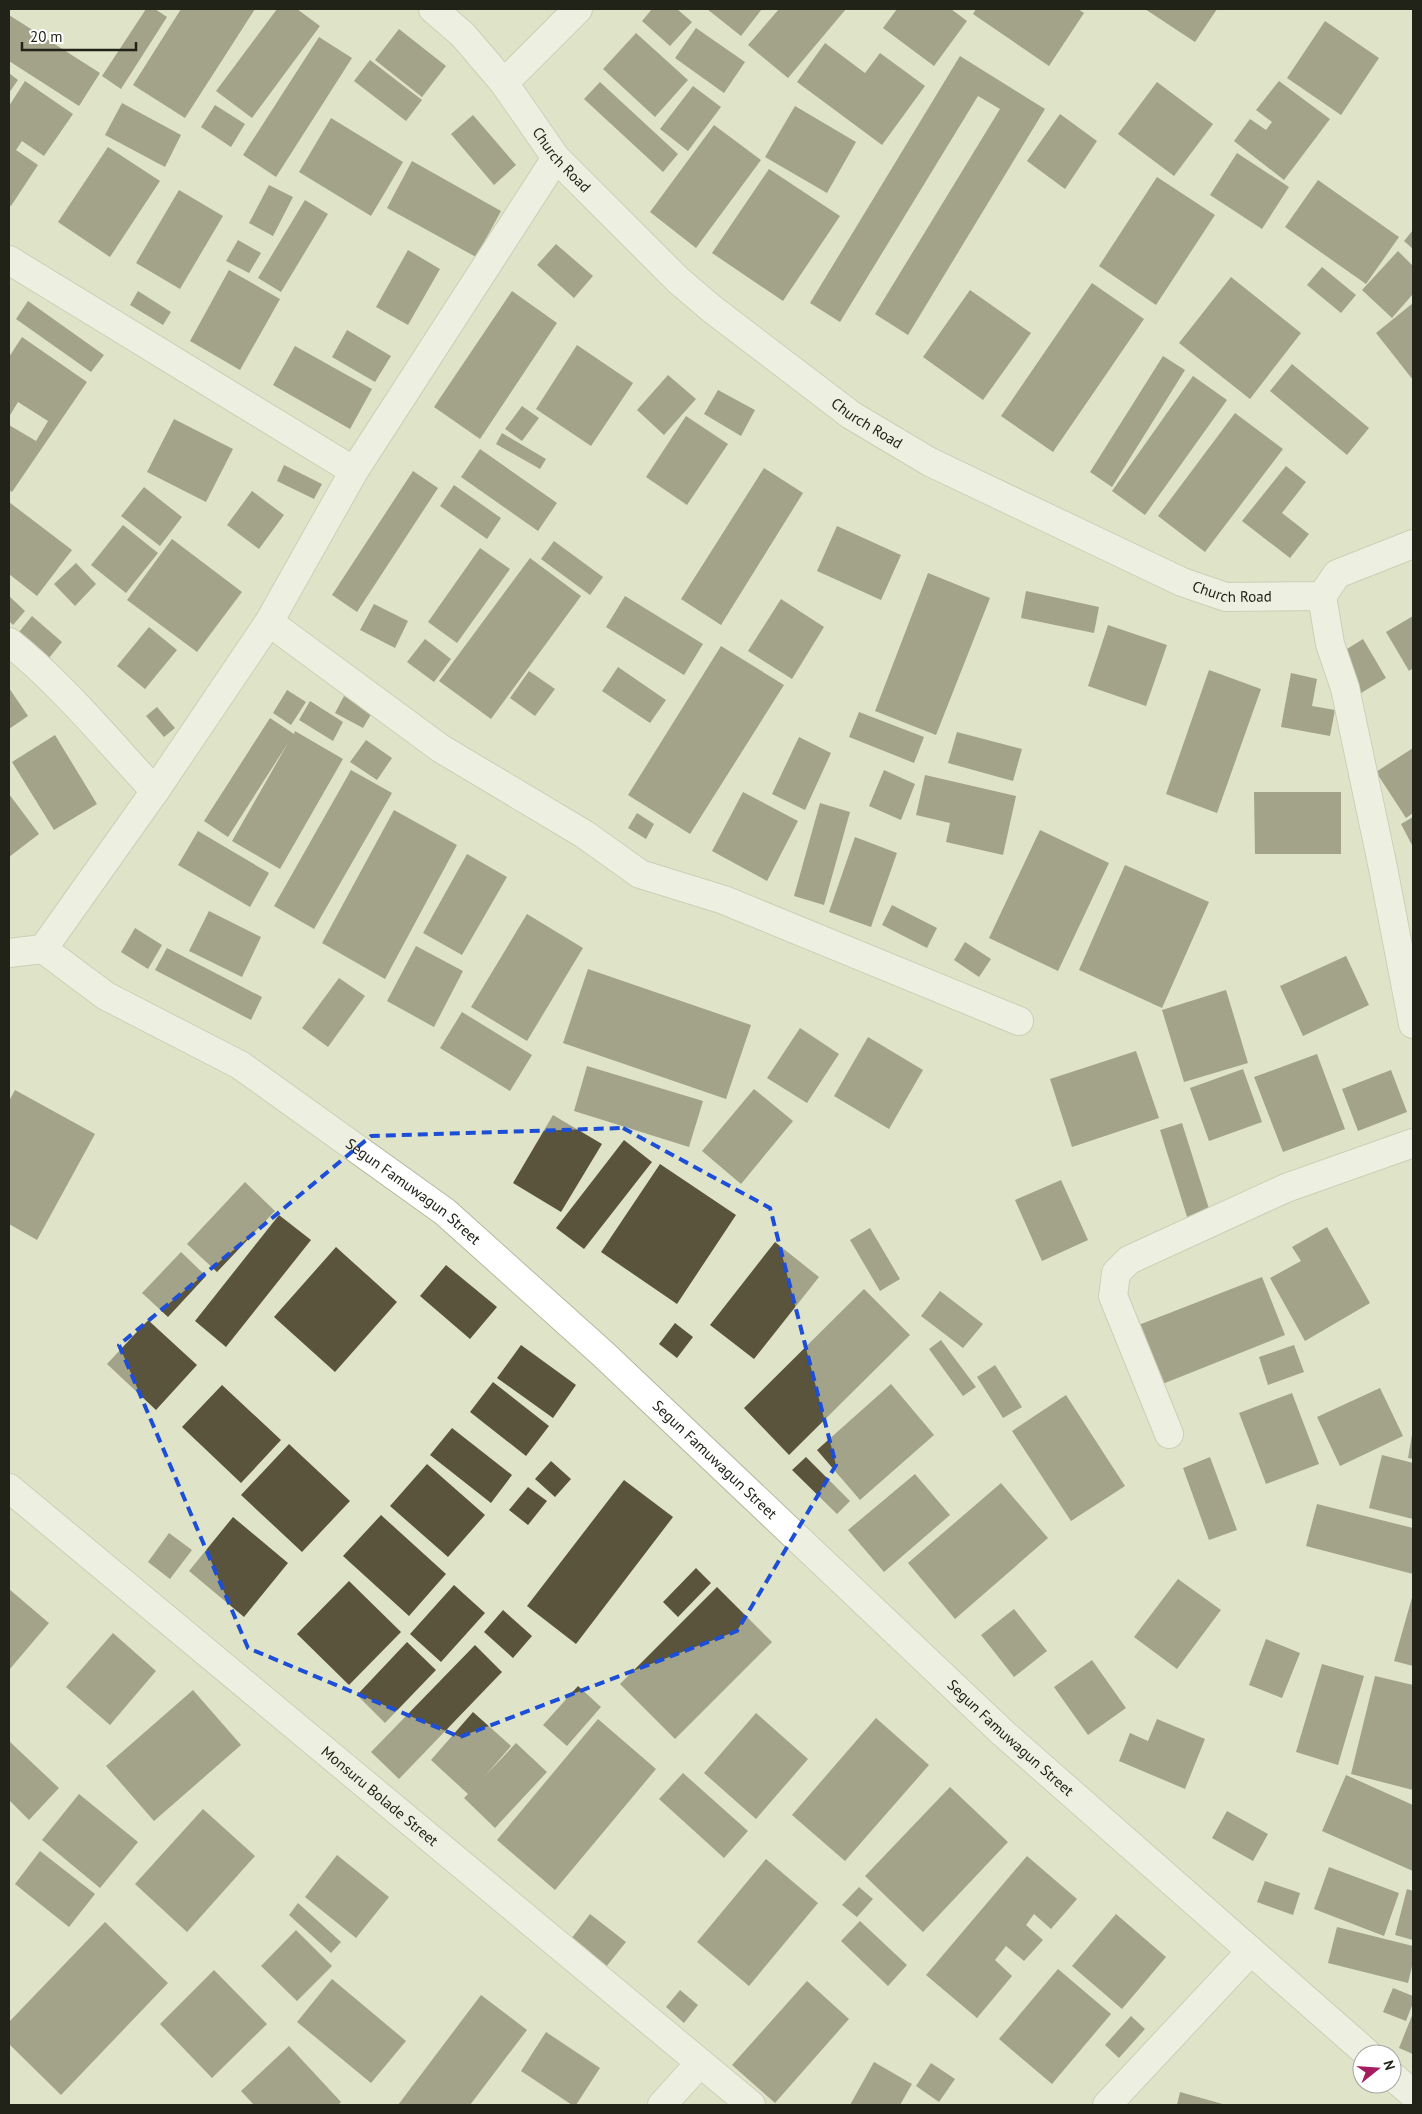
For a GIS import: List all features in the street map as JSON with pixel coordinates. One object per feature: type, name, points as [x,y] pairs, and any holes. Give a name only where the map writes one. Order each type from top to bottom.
[{"type":"street","name":"Church Road","points":[[433,9],[463,36],[504,83],[556,158],[678,280],[712,309],[851,415],[930,462],[1182,582],[1226,597],[1322,596]]},
{"type":"street","points":[[504,83],[578,9]]},
{"type":"street","points":[[9,953],[43,949],[154,791],[269,622],[354,471],[556,158]]},
{"type":"street","points":[[9,260],[354,471]]},
{"type":"street","points":[[1413,544],[1337,574],[1322,596],[1330,644],[1345,688],[1413,1024]]},
{"type":"street","points":[[269,622],[440,748],[584,834],[640,874],[724,900],[1019,1021]]},
{"type":"street","points":[[9,642],[26,656],[80,710],[154,791]]},
{"type":"street","name":"Segun Famuwagun Street","points":[[43,949],[106,996],[240,1065],[445,1212],[602,1353],[1003,1733],[1357,2044]]},
{"type":"street","points":[[1169,1434],[1113,1296],[1116,1273],[1129,1260],[1286,1188],[1413,1142]]},
{"type":"street","name":"Monsuru Bolade Street","points":[[9,1488],[751,2105]]},
{"type":"street","points":[[1107,2105],[1251,1951]]},
{"type":"street","points":[[662,2105],[700,2063]]},
{"type":"street","points":[[1402,2085],[1413,2094]]},
{"type":"highlighted area","points":[[623,1128],[770,1208],[836,1465],[737,1631],[460,1737],[248,1648],[119,1345],[371,1136]]},
{"type":"building","points":[[146,9],[155,9],[167,17],[121,89],[102,76]]},
{"type":"building","points":[[181,9],[255,9],[185,118],[133,85]]},
{"type":"building","points":[[277,9],[297,9],[320,26],[252,118],[216,91]]},
{"type":"building","points":[[652,9],[677,9],[692,22],[670,46],[642,21]]},
{"type":"building","points":[[707,9],[762,9],[741,36]]},
{"type":"building","points":[[779,9],[846,9],[788,78],[748,45]]},
{"type":"building","points":[[897,9],[951,9],[967,21],[934,66],[883,28]]},
{"type":"building","points":[[976,9],[1078,9],[1084,13],[1049,66],[973,14]]},
{"type":"building","points":[[1145,9],[1217,9],[1195,42]]},
{"type":"building","points":[[9,15],[100,73],[79,106],[9,61]]},
{"type":"building","points":[[1325,21],[1379,58],[1341,115],[1287,78]]},
{"type":"building","points":[[696,28],[745,62],[724,93],[675,58]]},
{"type":"building","points":[[399,29],[446,66],[422,97],[375,60]]},
{"type":"building","points":[[636,33],[688,80],[655,117],[603,69]]},
{"type":"building","points":[[319,37],[352,58],[276,177],[243,155]]},
{"type":"building","points":[[825,43],[865,73],[880,53],[925,86],[882,145],[797,82]]},
{"type":"building","points":[[960,56],[1045,109],[908,335],[875,314],[1000,109],[978,96],[840,322],[810,303]]},
{"type":"building","points":[[370,60],[422,100],[406,121],[354,81]]},
{"type":"building","points":[[9,73],[18,80],[9,93]]},
{"type":"building","points":[[25,81],[73,114],[44,156],[22,141],[16,150],[38,165],[11,206],[9,204],[9,106]]},
{"type":"building","points":[[1279,81],[1330,119],[1284,180],[1234,141],[1250,119],[1266,130],[1272,122],[1256,110]]},
{"type":"building","points":[[600,82],[678,154],[663,172],[584,99]]},
{"type":"building","points":[[1157,82],[1213,124],[1174,176],[1118,134]]},
{"type":"building","points":[[693,86],[721,107],[688,151],[660,129]]},
{"type":"building","points":[[122,103],[181,135],[165,167],[105,135]]},
{"type":"building","points":[[215,105],[245,124],[231,147],[201,127]]},
{"type":"building","points":[[795,106],[856,142],[827,193],[765,157]]},
{"type":"building","points":[[1060,114],[1097,141],[1065,189],[1027,161]]},
{"type":"building","points":[[473,115],[516,165],[494,185],[451,134]]},
{"type":"building","points":[[331,118],[403,162],[371,216],[299,172]]},
{"type":"building","points":[[714,125],[761,160],[696,248],[650,212]]},
{"type":"building","points":[[108,147],[160,181],[110,257],[58,222]]},
{"type":"building","points":[[1237,153],[1289,187],[1262,229],[1210,195]]},
{"type":"building","points":[[412,161],[501,211],[476,257],[387,208]]},
{"type":"building","points":[[769,169],[840,216],[783,301],[712,253]]},
{"type":"building","points":[[1157,177],[1215,215],[1156,305],[1099,266]]},
{"type":"building","points":[[1318,180],[1399,237],[1366,284],[1285,227]]},
{"type":"building","points":[[269,185],[293,197],[273,236],[249,223]]},
{"type":"building","points":[[179,190],[223,216],[180,289],[136,263]]},
{"type":"building","points":[[305,200],[328,214],[281,292],[258,278]]},
{"type":"building","points":[[1413,230],[1413,249],[1404,241]]},
{"type":"building","points":[[238,240],[261,253],[249,273],[226,261]]},
{"type":"building","points":[[556,244],[593,276],[574,298],[537,265]]},
{"type":"building","points":[[408,250],[440,269],[408,325],[376,307]]},
{"type":"building","points":[[1398,251],[1413,266],[1413,294],[1392,318],[1362,290]]},
{"type":"building","points":[[1322,267],[1356,295],[1341,313],[1307,285]]},
{"type":"building","points":[[229,270],[280,299],[240,370],[190,341]]},
{"type":"building","points":[[1231,277],[1301,333],[1250,399],[1179,343]]},
{"type":"building","points":[[1092,283],[1144,319],[1053,452],[1001,416]]},
{"type":"building","points":[[970,290],[1031,333],[983,400],[923,357]]},
{"type":"building","points":[[138,291],[171,312],[163,325],[130,305]]},
{"type":"building","points":[[512,291],[557,323],[480,439],[434,407]]},
{"type":"building","points":[[28,301],[104,355],[91,372],[16,319]]},
{"type":"building","points":[[1413,303],[1413,380],[1376,333]]},
{"type":"building","points":[[347,330],[391,356],[375,382],[332,357]]},
{"type":"building","points":[[22,337],[87,382],[12,492],[9,490],[9,425],[36,441],[48,421],[18,402],[9,417],[9,357]]},
{"type":"building","points":[[577,345],[633,383],[591,446],[536,409]]},
{"type":"building","points":[[295,346],[372,389],[350,429],[273,385]]},
{"type":"building","points":[[1163,356],[1185,370],[1112,487],[1090,472]]},
{"type":"building","points":[[1292,364],[1369,428],[1347,455],[1270,391]]},
{"type":"building","points":[[668,375],[696,399],[664,435],[637,410]]},
{"type":"building","points":[[1193,376],[1227,400],[1145,515],[1112,491]]},
{"type":"building","points":[[718,390],[755,410],[741,436],[704,414]]},
{"type":"building","points":[[522,406],[539,418],[522,441],[505,429]]},
{"type":"building","points":[[1235,413],[1283,449],[1205,552],[1158,516]]},
{"type":"building","points":[[686,416],[728,444],[687,505],[646,477]]},
{"type":"building","points":[[174,419],[233,449],[206,502],[147,472]]},
{"type":"building","points":[[502,433],[546,459],[540,469],[496,444]]},
{"type":"building","points":[[480,449],[557,503],[538,531],[461,477]]},
{"type":"building","points":[[284,465],[322,484],[314,499],[277,481]]},
{"type":"building","points":[[1286,466],[1306,482],[1282,513],[1309,534],[1290,558],[1242,521]]},
{"type":"building","points":[[764,468],[803,493],[721,625],[681,599]]},
{"type":"building","points":[[413,471],[438,488],[357,612],[332,595]]},
{"type":"building","points":[[454,485],[501,518],[487,539],[440,506]]},
{"type":"building","points":[[144,487],[182,517],[160,546],[121,516]]},
{"type":"building","points":[[252,491],[284,515],[259,549],[227,525]]},
{"type":"building","points":[[9,502],[72,550],[37,596],[9,574]]},
{"type":"building","points":[[123,525],[158,553],[126,593],[91,565]]},
{"type":"building","points":[[837,526],[901,555],[881,600],[817,571]]},
{"type":"building","points":[[172,539],[242,592],[197,652],[127,600]]},
{"type":"building","points":[[554,541],[603,577],[590,595],[541,559]]},
{"type":"building","points":[[480,548],[510,569],[457,643],[428,622]]},
{"type":"building","points":[[530,558],[581,596],[491,719],[439,681]]},
{"type":"building","points":[[76,563],[96,584],[75,606],[54,584]]},
{"type":"building","points":[[928,573],[990,598],[936,735],[875,711]]},
{"type":"building","points":[[1026,591],[1099,607],[1094,633],[1021,618]]},
{"type":"building","points":[[9,596],[25,611],[13,625],[9,621]]},
{"type":"building","points":[[625,596],[703,644],[684,675],[606,627]]},
{"type":"building","points":[[781,599],[824,627],[792,679],[748,651]]},
{"type":"building","points":[[374,604],[408,621],[395,648],[360,630]]},
{"type":"building","points":[[32,616],[62,642],[49,658],[19,632]]},
{"type":"building","points":[[1413,616],[1413,668],[1409,671],[1386,632]]},
{"type":"building","points":[[1108,625],[1167,645],[1146,706],[1088,686]]},
{"type":"building","points":[[149,627],[177,650],[145,689],[117,666]]},
{"type":"building","points":[[425,639],[451,659],[434,682],[407,662]]},
{"type":"building","points":[[1363,639],[1386,678],[1361,693],[1339,654]]},
{"type":"building","points":[[721,646],[784,685],[690,834],[628,795]]},
{"type":"building","points":[[618,667],[666,700],[650,723],[602,691]]},
{"type":"building","points":[[1209,670],[1261,689],[1217,813],[1166,794]]},
{"type":"building","points":[[529,671],[555,689],[535,716],[510,698]]},
{"type":"building","points":[[1291,673],[1317,679],[1312,706],[1335,710],[1330,736],[1281,727]]},
{"type":"building","points":[[9,688],[28,716],[9,729]]},
{"type":"building","points":[[287,690],[306,702],[291,725],[273,713]]},
{"type":"building","points":[[344,696],[373,711],[363,728],[335,713]]},
{"type":"building","points":[[310,701],[343,722],[333,741],[299,720]]},
{"type":"building","points":[[157,707],[175,728],[164,737],[146,716]]},
{"type":"building","points":[[859,712],[924,737],[914,763],[849,737]]},
{"type":"building","points":[[270,718],[294,734],[295,731],[343,759],[280,869],[232,841],[288,743],[228,837],[204,821]]},
{"type":"building","points":[[957,732],[1022,749],[1013,781],[948,763]]},
{"type":"building","points":[[55,735],[97,804],[54,830],[12,762]]},
{"type":"building","points":[[799,737],[831,753],[805,810],[772,794]]},
{"type":"building","points":[[366,740],[392,758],[377,780],[350,762]]},
{"type":"building","points":[[1413,748],[1413,813],[1406,818],[1376,772]]},
{"type":"building","points":[[351,770],[392,793],[314,929],[274,906]]},
{"type":"building","points":[[884,770],[915,784],[901,820],[869,806]]},
{"type":"building","points":[[925,775],[1016,796],[1003,855],[946,842],[950,823],[916,815]]},
{"type":"building","points":[[743,792],[798,821],[767,881],[712,851]]},
{"type":"building","points":[[1254,792],[1341,792],[1341,854],[1255,854]]},
{"type":"building","points":[[9,794],[39,834],[9,857]]},
{"type":"building","points":[[820,803],[850,812],[824,905],[794,896]]},
{"type":"building","points":[[394,810],[457,845],[385,979],[322,943]]},
{"type":"building","points":[[637,813],[654,824],[646,839],[628,828]]},
{"type":"building","points":[[1413,817],[1413,847],[1401,824]]},
{"type":"building","points":[[1040,830],[1109,863],[1058,971],[989,938]]},
{"type":"building","points":[[198,831],[269,873],[250,907],[178,865]]},
{"type":"building","points":[[855,837],[897,853],[871,927],[829,912]]},
{"type":"building","points":[[467,854],[507,877],[462,955],[423,933]]},
{"type":"building","points":[[1125,865],[1209,902],[1162,1008],[1079,970]]},
{"type":"building","points":[[892,905],[937,928],[927,948],[882,925]]},
{"type":"building","points":[[209,911],[261,937],[242,977],[189,951]]},
{"type":"building","points":[[527,914],[583,948],[527,1041],[471,1007]]},
{"type":"building","points":[[135,928],[162,945],[148,969],[121,952]]},
{"type":"building","points":[[965,942],[991,959],[979,977],[954,960]]},
{"type":"building","points":[[416,946],[463,971],[434,1027],[387,1001]]},
{"type":"building","points":[[167,948],[262,997],[251,1020],[155,970]]},
{"type":"building","points":[[1346,956],[1369,1005],[1303,1036],[1280,986]]},
{"type":"building","points":[[588,969],[751,1025],[726,1099],[563,1043]]},
{"type":"building","points":[[339,978],[365,996],[328,1047],[302,1028]]},
{"type":"building","points":[[1226,990],[1248,1063],[1184,1082],[1162,1010]]},
{"type":"building","points":[[462,1012],[532,1055],[510,1091],[440,1048]]},
{"type":"building","points":[[800,1028],[839,1054],[807,1103],[767,1078]]},
{"type":"building","points":[[868,1037],[923,1070],[889,1129],[834,1096]]},
{"type":"building","points":[[1136,1051],[1159,1118],[1072,1147],[1050,1079]]},
{"type":"building","points":[[1317,1054],[1345,1129],[1283,1152],[1254,1077]]},
{"type":"building","points":[[587,1066],[703,1101],[689,1147],[574,1111]]},
{"type":"building","points":[[1243,1069],[1262,1122],[1209,1141],[1190,1088]]},
{"type":"building","points":[[1391,1070],[1407,1112],[1358,1131],[1342,1089]]},
{"type":"building","points":[[754,1089],[793,1121],[741,1184],[702,1151]]},
{"type":"building","points":[[15,1090],[95,1134],[37,1240],[9,1224],[9,1101]]},
{"type":"building","points":[[553,1115],[602,1144],[561,1212],[513,1183]]},
{"type":"building","points":[[1182,1123],[1210,1212],[1188,1220],[1160,1130]]},
{"type":"building","points":[[624,1140],[652,1162],[584,1249],[556,1228]]},
{"type":"building","points":[[660,1164],[736,1215],[677,1304],[601,1252]]},
{"type":"building","points":[[1061,1180],[1088,1240],[1042,1261],[1015,1200]]},
{"type":"building","points":[[245,1182],[275,1211],[217,1272],[187,1244]]},
{"type":"building","points":[[279,1215],[311,1240],[226,1347],[195,1321]]},
{"type":"building","points":[[1327,1227],[1370,1303],[1305,1341],[1270,1278],[1301,1261],[1292,1247]]},
{"type":"building","points":[[870,1228],[900,1279],[880,1291],[850,1240]]},
{"type":"building","points":[[775,1242],[819,1277],[754,1359],[710,1325]]},
{"type":"building","points":[[336,1247],[397,1302],[335,1372],[274,1317]]},
{"type":"building","points":[[181,1252],[206,1276],[168,1317],[142,1293]]},
{"type":"building","points":[[446,1265],[497,1307],[470,1339],[420,1296]]},
{"type":"building","points":[[1262,1277],[1285,1335],[1160,1385],[1136,1326]]},
{"type":"building","points":[[864,1289],[910,1335],[789,1455],[744,1408]]},
{"type":"building","points":[[940,1291],[983,1324],[963,1348],[921,1316]]},
{"type":"building","points":[[148,1320],[197,1365],[156,1410],[107,1364]]},
{"type":"building","points":[[675,1323],[693,1337],[677,1358],[659,1344]]},
{"type":"building","points":[[941,1340],[976,1387],[963,1396],[929,1349]]},
{"type":"building","points":[[521,1345],[576,1385],[553,1418],[497,1378]]},
{"type":"building","points":[[1294,1345],[1304,1372],[1268,1385],[1259,1357]]},
{"type":"building","points":[[995,1365],[1022,1407],[1003,1418],[977,1377]]},
{"type":"building","points":[[493,1382],[549,1426],[526,1456],[470,1412]]},
{"type":"building","points":[[891,1384],[934,1435],[860,1500],[817,1450]]},
{"type":"building","points":[[222,1385],[281,1440],[241,1483],[182,1427]]},
{"type":"building","points":[[1380,1388],[1403,1436],[1340,1466],[1317,1417]]},
{"type":"building","points":[[1292,1393],[1319,1464],[1266,1484],[1239,1413]]},
{"type":"building","points":[[1066,1395],[1125,1486],[1071,1521],[1012,1431]]},
{"type":"building","points":[[452,1428],[512,1475],[491,1503],[430,1455]]},
{"type":"building","points":[[1413,1436],[1413,1459],[1408,1458]]},
{"type":"building","points":[[289,1444],[350,1501],[302,1552],[241,1495]]},
{"type":"building","points":[[1382,1455],[1413,1463],[1413,1519],[1369,1508]]},
{"type":"building","points":[[806,1457],[850,1501],[837,1514],[792,1470]]},
{"type":"building","points":[[1210,1457],[1237,1530],[1209,1540],[1183,1468]]},
{"type":"building","points":[[551,1461],[571,1479],[555,1497],[535,1479]]},
{"type":"building","points":[[427,1464],[485,1515],[448,1557],[390,1506]]},
{"type":"building","points":[[915,1474],[950,1515],[884,1572],[848,1530]]},
{"type":"building","points":[[624,1480],[673,1517],[576,1644],[527,1606]]},
{"type":"building","points":[[1001,1483],[1048,1538],[955,1619],[908,1563]]},
{"type":"building","points":[[528,1487],[547,1501],[528,1525],[509,1510]]},
{"type":"building","points":[[1317,1504],[1413,1528],[1413,1574],[1306,1546]]},
{"type":"building","points":[[381,1515],[446,1574],[409,1616],[343,1556]]},
{"type":"building","points":[[233,1517],[288,1563],[244,1617],[189,1571]]},
{"type":"building","points":[[169,1533],[192,1550],[170,1579],[148,1562]]},
{"type":"building","points":[[696,1568],[711,1583],[678,1617],[663,1602]]},
{"type":"building","points":[[1178,1579],[1221,1610],[1177,1669],[1134,1637]]},
{"type":"building","points":[[349,1581],[401,1632],[349,1685],[297,1634]]},
{"type":"building","points":[[454,1585],[485,1613],[441,1662],[410,1634]]},
{"type":"building","points":[[717,1587],[772,1642],[675,1739],[620,1684]]},
{"type":"building","points":[[9,1589],[49,1623],[9,1670]]},
{"type":"building","points":[[1413,1594],[1413,1666],[1394,1661]]},
{"type":"building","points":[[1014,1609],[1047,1651],[1014,1677],[981,1635]]},
{"type":"building","points":[[503,1610],[532,1636],[513,1658],[484,1632]]},
{"type":"building","points":[[113,1633],[156,1671],[110,1725],[66,1687]]},
{"type":"building","points":[[1266,1639],[1300,1653],[1282,1698],[1249,1685]]},
{"type":"building","points":[[407,1642],[436,1670],[385,1723],[357,1695]]},
{"type":"building","points":[[475,1645],[502,1672],[399,1779],[371,1752]]},
{"type":"building","points":[[1092,1660],[1126,1708],[1088,1735],[1054,1687]]},
{"type":"building","points":[[1322,1664],[1364,1676],[1338,1765],[1296,1752]]},
{"type":"building","points":[[1375,1676],[1413,1685],[1413,1790],[1351,1774]]},
{"type":"building","points":[[578,1686],[601,1707],[567,1746],[543,1725]]},
{"type":"building","points":[[193,1690],[241,1745],[154,1821],[106,1766]]},
{"type":"building","points":[[473,1712],[511,1746],[485,1776],[516,1743],[547,1772],[495,1828],[464,1798],[468,1794],[431,1760]]},
{"type":"building","points":[[756,1713],[808,1759],[756,1819],[704,1773]]},
{"type":"building","points":[[876,1718],[929,1765],[845,1861],[792,1815]]},
{"type":"building","points":[[598,1719],[656,1769],[555,1890],[497,1840]]},
{"type":"building","points":[[1157,1719],[1205,1739],[1185,1789],[1119,1761],[1130,1733],[1148,1741]]},
{"type":"building","points":[[9,1741],[59,1788],[29,1820],[9,1800]]},
{"type":"building","points":[[683,1773],[748,1831],[724,1858],[659,1799]]},
{"type":"building","points":[[1346,1775],[1413,1805],[1413,1871],[1322,1831]]},
{"type":"building","points":[[950,1787],[1008,1842],[923,1932],[865,1876]]},
{"type":"building","points":[[79,1794],[138,1842],[100,1888],[42,1840]]},
{"type":"building","points":[[203,1809],[255,1856],[187,1932],[135,1884]]},
{"type":"building","points":[[1227,1811],[1268,1834],[1253,1861],[1212,1838]]},
{"type":"building","points":[[40,1851],[95,1894],[69,1927],[15,1884]]},
{"type":"building","points":[[337,1855],[389,1897],[356,1938],[305,1897]]},
{"type":"building","points":[[1027,1856],[1077,1899],[1051,1929],[1034,1914],[1026,1925],[1043,1940],[1024,1961],[1006,1946],[995,1960],[1012,1976],[977,2018],[926,1975]]},
{"type":"building","points":[[766,1859],[818,1903],[749,1986],[697,1942]]},
{"type":"building","points":[[1329,1867],[1399,1893],[1384,1936],[1314,1909]]},
{"type":"building","points":[[1265,1881],[1300,1893],[1293,1915],[1257,1902]]},
{"type":"building","points":[[859,1887],[873,1899],[857,1917],[842,1905]]},
{"type":"building","points":[[1407,1889],[1413,1891],[1413,1940],[1395,1935]]},
{"type":"building","points":[[298,1903],[341,1942],[331,1953],[289,1915]]},
{"type":"building","points":[[590,1914],[626,1942],[606,1967],[571,1939]]},
{"type":"building","points":[[1116,1914],[1166,1957],[1122,2009],[1072,1966]]},
{"type":"building","points":[[860,1921],[907,1965],[888,1986],[841,1941]]},
{"type":"building","points":[[105,1922],[168,1983],[61,2095],[9,2044],[9,2022]]},
{"type":"building","points":[[1337,1927],[1413,1946],[1413,1962],[1408,1983],[1328,1963]]},
{"type":"building","points":[[296,1930],[332,1966],[297,2001],[261,1966]]},
{"type":"building","points":[[1058,1969],[1111,2014],[1052,2084],[999,2039]]},
{"type":"building","points":[[214,1970],[267,2024],[212,2078],[160,2024]]},
{"type":"building","points":[[332,1979],[406,2041],[371,2083],[297,2022]]},
{"type":"building","points":[[807,1981],[849,2019],[775,2103],[732,2065]]},
{"type":"building","points":[[1393,1988],[1413,1996],[1413,2003],[1406,2021],[1383,2012]]},
{"type":"building","points":[[680,1990],[698,2005],[684,2023],[666,2007]]},
{"type":"building","points":[[481,1995],[527,2030],[470,2105],[398,2105]]},
{"type":"building","points":[[1413,2013],[1413,2054],[1402,2049],[1401,2044]]},
{"type":"building","points":[[1131,2016],[1145,2029],[1119,2058],[1105,2045]]},
{"type":"building","points":[[546,2032],[600,2068],[576,2105],[572,2105],[521,2071]]},
{"type":"building","points":[[289,2046],[341,2102],[338,2105],[254,2105],[241,2091]]},
{"type":"building","points":[[874,2062],[912,2084],[900,2105],[850,2105]]},
{"type":"building","points":[[931,2063],[955,2079],[939,2102],[916,2086]]},
{"type":"building","points":[[1180,2092],[1226,2105],[1177,2105]]}]
